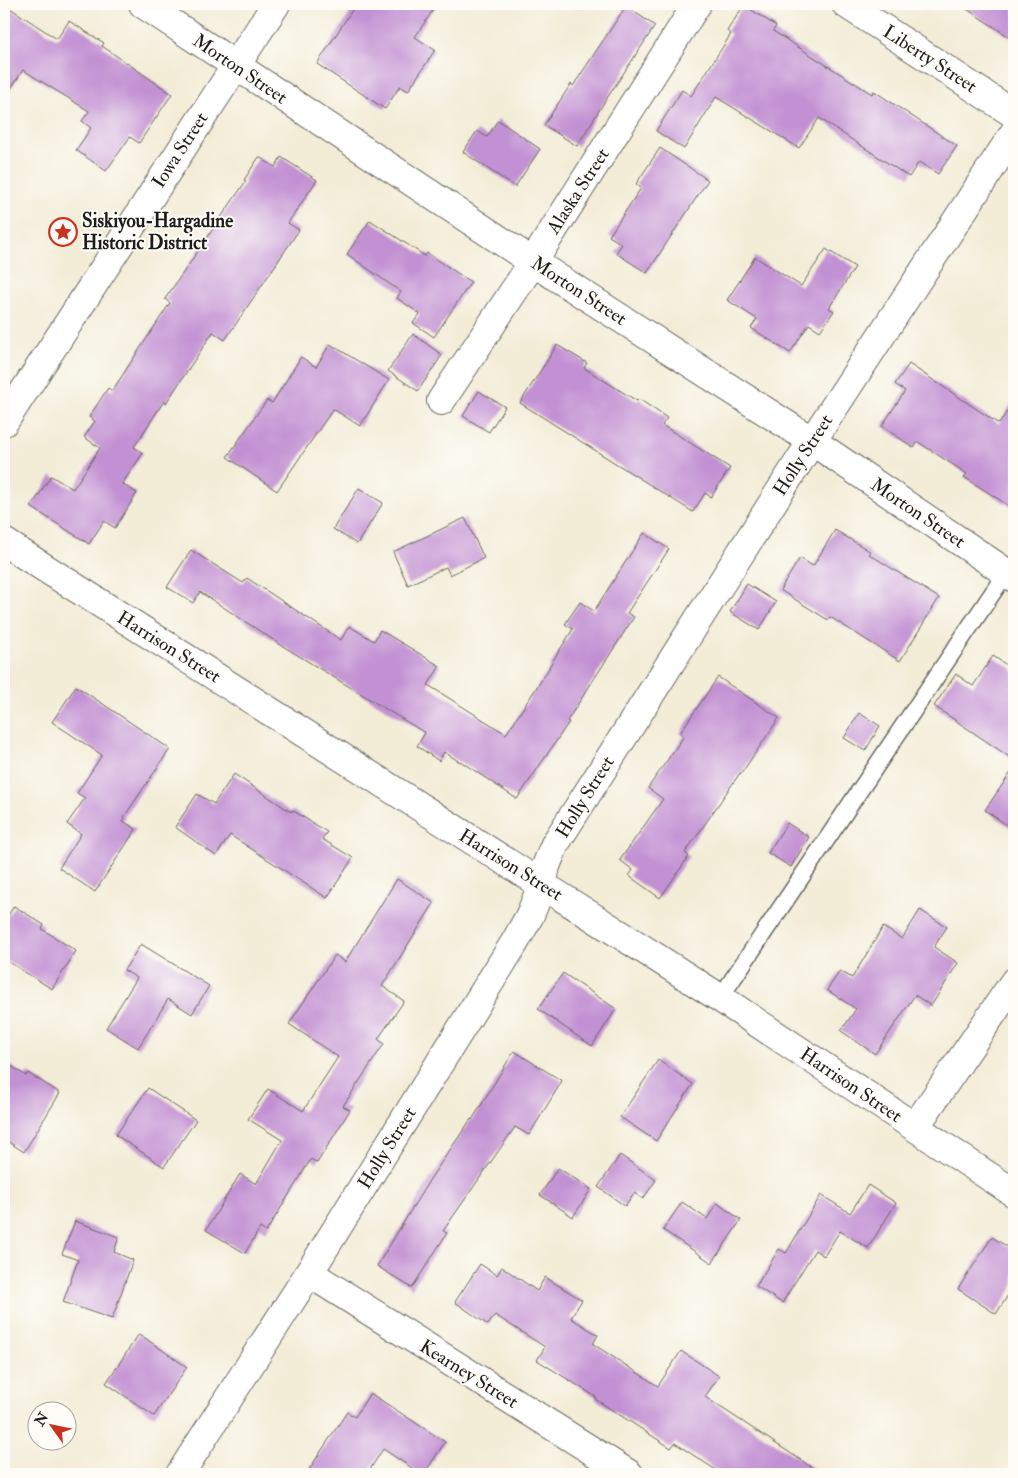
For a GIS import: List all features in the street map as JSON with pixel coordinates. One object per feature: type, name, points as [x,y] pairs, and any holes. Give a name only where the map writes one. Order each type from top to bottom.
[{"type":"street","name":"Morton Street","points":[[143,4],[533,262],[812,441],[1010,576]]},
{"type":"street","name":"Iowa Street","points":[[4,422],[276,4]]},
{"type":"street","name":"Alaska Street","points":[[441,401],[533,262],[698,4]]},
{"type":"street","name":"Liberty Street","points":[[846,4],[1014,114]]},
{"type":"street","name":"Holly Street","points":[[180,1474],[309,1273],[515,942],[530,915],[555,844],[812,441],[1014,132]]},
{"type":"street","name":"Harrison Street","points":[[4,542],[720,998],[1014,1194]]},
{"type":"street","points":[[915,1127],[1014,982]]},
{"type":"street","name":"Kearney Street","points":[[309,1273],[629,1474]]},
{"type":"lane","points":[[720,998],[1010,576]]},
{"type":"building","points":[[4,4],[57,39],[69,21],[104,43],[102,46],[172,94],[139,143],[130,137],[106,171],[76,150],[91,128],[82,121],[89,111],[23,70],[4,99]]},
{"type":"building","points":[[356,4],[437,4],[415,37],[435,50],[408,91],[400,86],[385,109],[317,64]]},
{"type":"building","points":[[959,4],[1014,4],[1014,40]]},
{"type":"building","points":[[744,5],[776,26],[773,31],[872,94],[874,91],[957,146],[938,174],[919,162],[909,177],[819,118],[799,148],[716,97],[684,149],[656,131],[682,90],[691,96],[731,34],[727,31]]},
{"type":"building","points":[[626,6],[655,26],[577,146],[544,125],[571,84],[573,86]]},
{"type":"building","points":[[498,120],[540,149],[515,187],[463,152],[477,131],[487,137]]},
{"type":"building","points":[[660,148],[708,180],[647,273],[616,253],[622,244],[609,236],[641,188],[636,184]]},
{"type":"building","points":[[259,157],[275,167],[281,157],[317,180],[288,223],[299,230],[225,340],[213,332],[166,403],[164,401],[134,447],[143,453],[122,484],[137,493],[115,528],[104,521],[89,544],[31,507],[51,476],[73,489],[100,448],[84,437],[95,421],[89,417],[108,388],[112,391],[170,303],[165,299],[246,181],[244,180]]},
{"type":"building","points":[[370,220],[425,256],[427,253],[471,282],[434,337],[413,323],[420,314],[397,298],[401,292],[347,254]]},
{"type":"building","points":[[826,249],[855,267],[829,308],[834,311],[820,331],[809,324],[790,353],[751,328],[757,319],[727,300],[755,257],[801,286]]},
{"type":"building","points":[[413,334],[442,355],[418,391],[388,371]]},
{"type":"building","points":[[330,344],[389,380],[360,426],[333,409],[277,491],[227,457],[267,400],[272,403],[301,357],[316,367]]},
{"type":"building","points":[[557,345],[587,363],[584,368],[637,401],[639,399],[667,418],[662,425],[730,468],[711,497],[705,493],[693,512],[520,403]]},
{"type":"building","points":[[909,364],[999,424],[1014,400],[1014,509],[964,477],[967,474],[918,442],[914,448],[882,426],[905,391],[895,384]]},
{"type":"building","points":[[479,391],[505,407],[489,432],[463,416]]},
{"type":"building","points":[[359,488],[383,503],[357,544],[333,529]]},
{"type":"building","points":[[465,518],[484,558],[450,575],[446,567],[408,585],[393,552]]},
{"type":"building","points":[[835,530],[939,598],[900,661],[830,617],[828,620],[780,590],[800,558],[813,566]]},
{"type":"building","points":[[644,533],[669,549],[627,613],[634,617],[567,721],[569,722],[517,799],[444,752],[439,761],[417,746],[425,733],[281,645],[200,592],[193,603],[167,587],[191,550],[243,583],[247,578],[341,640],[349,626],[374,641],[380,630],[440,666],[428,685],[506,734],[573,629],[565,624],[580,602],[594,611]]},
{"type":"building","points":[[747,584],[776,602],[759,630],[730,612]]},
{"type":"building","points":[[993,656],[1014,670],[1014,760],[934,706],[956,674],[973,686]]},
{"type":"building","points":[[718,677],[779,718],[685,853],[689,856],[660,898],[629,876],[633,870],[620,860],[663,799],[648,788],[684,736],[680,733]]},
{"type":"building","points":[[76,686],[170,749],[124,817],[123,821],[136,829],[95,892],[59,868],[81,834],[67,824],[85,798],[77,793],[102,755],[52,722]]},
{"type":"building","points":[[859,713],[880,726],[865,751],[844,738]]},
{"type":"building","points":[[1014,768],[1014,830],[985,810]]},
{"type":"building","points":[[234,774],[291,812],[292,810],[327,832],[322,839],[353,858],[327,898],[230,835],[216,856],[175,827],[197,794],[214,804]]},
{"type":"building","points":[[787,823],[809,837],[791,867],[768,853]]},
{"type":"building","points":[[397,879],[434,903],[382,986],[404,1001],[378,1039],[384,1044],[343,1106],[350,1110],[317,1163],[311,1159],[266,1232],[260,1228],[245,1253],[206,1230],[240,1174],[256,1184],[282,1140],[248,1119],[268,1089],[303,1111],[338,1057],[289,1024],[335,955],[345,962]]},
{"type":"building","points":[[14,906],[44,925],[42,929],[76,951],[52,989],[4,959],[4,922]]},
{"type":"building","points":[[920,910],[947,927],[934,947],[958,963],[931,1006],[915,995],[875,1054],[841,1031],[856,1009],[827,990],[840,971],[852,978],[883,927],[902,939]]},
{"type":"building","points":[[141,944],[209,986],[192,1014],[168,999],[138,1048],[106,1028],[137,978],[124,970]]},
{"type":"building","points":[[563,973],[616,1009],[592,1046],[538,1009]]},
{"type":"building","points":[[514,1051],[562,1081],[529,1135],[515,1127],[443,1231],[447,1233],[412,1288],[377,1266],[430,1179],[472,1120]]},
{"type":"building","points":[[658,1060],[693,1084],[656,1141],[620,1117]]},
{"type":"building","points":[[4,1061],[26,1076],[28,1073],[60,1093],[24,1152],[4,1139]]},
{"type":"building","points":[[148,1088],[196,1120],[164,1167],[116,1135]]},
{"type":"building","points":[[620,1155],[656,1180],[643,1199],[634,1193],[625,1206],[598,1187]]},
{"type":"building","points":[[558,1168],[591,1189],[573,1217],[540,1195]]},
{"type":"building","points":[[868,1185],[896,1203],[868,1248],[840,1231],[824,1256],[815,1250],[782,1303],[756,1286],[779,1249],[786,1253],[821,1195],[850,1213]]},
{"type":"building","points":[[682,1202],[707,1219],[717,1203],[741,1220],[712,1263],[663,1230]]},
{"type":"building","points":[[75,1221],[119,1237],[114,1252],[133,1260],[112,1319],[63,1302],[78,1260],[62,1254]]},
{"type":"building","points":[[992,1237],[1014,1251],[1014,1286],[996,1314],[958,1289]]},
{"type":"building","points":[[480,1264],[497,1275],[502,1267],[537,1291],[545,1277],[582,1300],[571,1318],[598,1335],[593,1344],[658,1386],[681,1351],[719,1376],[705,1397],[822,1474],[722,1474],[675,1443],[671,1448],[537,1360],[545,1347],[495,1315],[488,1325],[455,1302]]},
{"type":"building","points":[[139,1334],[187,1367],[154,1416],[106,1383]]},
{"type":"building","points":[[370,1393],[445,1442],[424,1474],[421,1474],[383,1449],[367,1474],[306,1474],[347,1412],[355,1417]]},
{"type":"place","name":"Siskiyou-Hargadine Historic District","points":[[63,232]]}]
